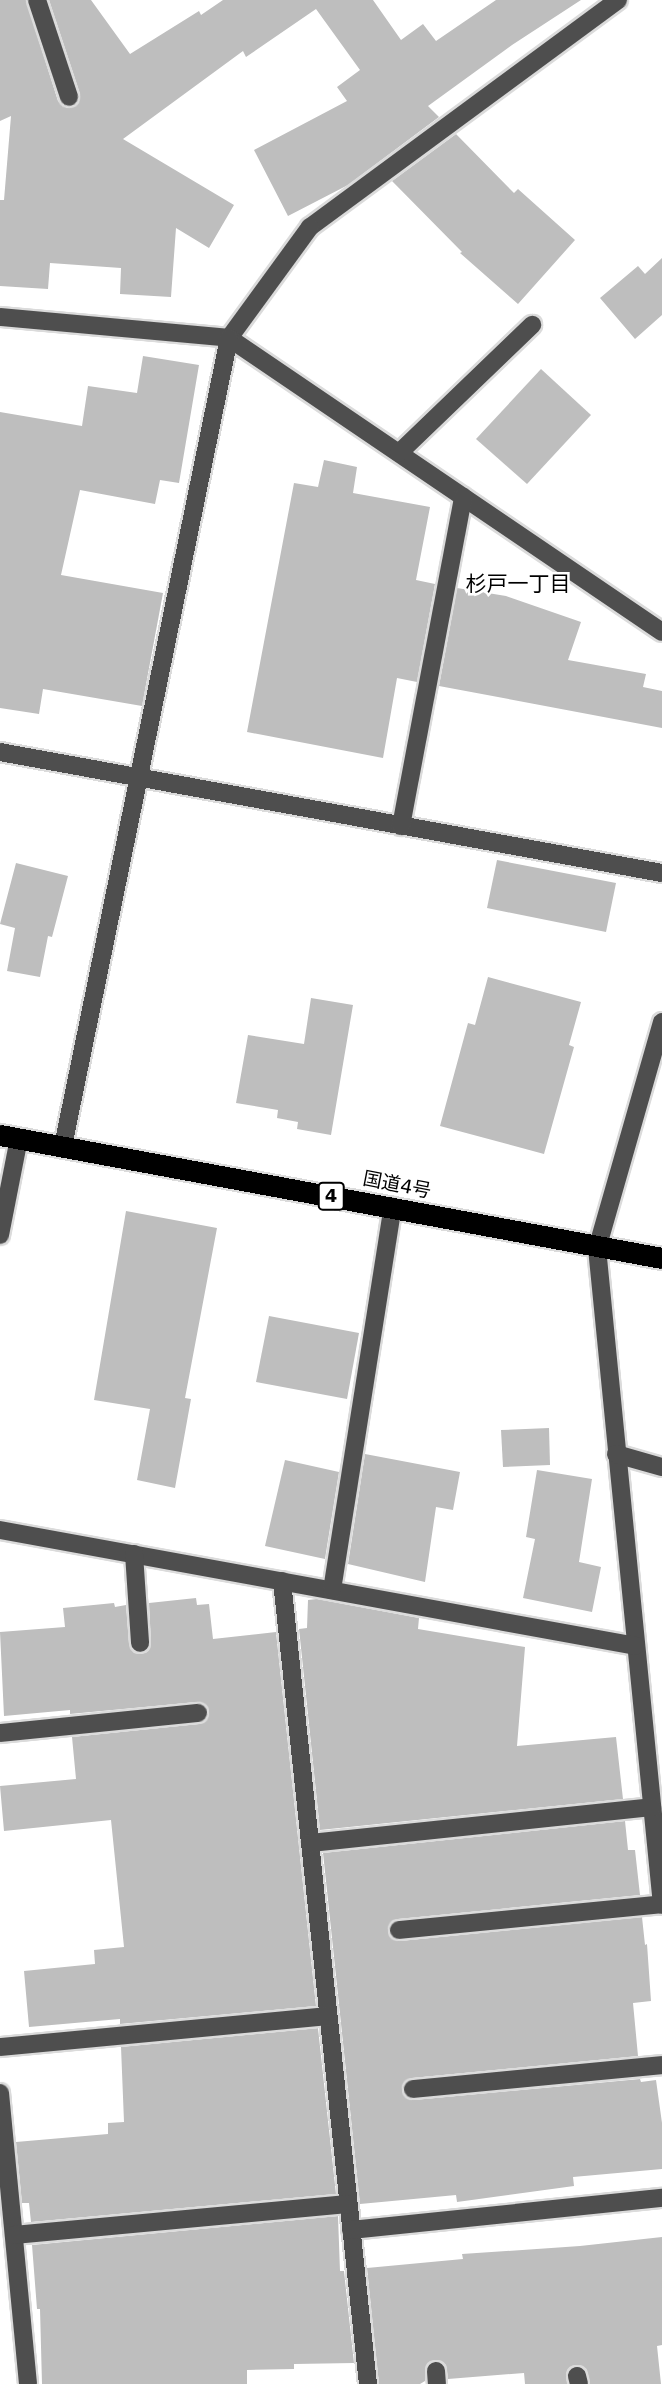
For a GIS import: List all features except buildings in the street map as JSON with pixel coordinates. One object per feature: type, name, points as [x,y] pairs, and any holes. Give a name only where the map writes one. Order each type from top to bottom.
[{"type":"highway","name":"国道4号","points":[[9,1136],[393,1207],[597,1248],[662,1258]]},
{"type":"street","points":[[37,0],[69,97]]},
{"type":"street","points":[[63,1146],[229,338],[310,227],[618,0]]},
{"type":"street","points":[[0,317],[229,338],[662,632]]},
{"type":"street","points":[[399,453],[532,325]]},
{"type":"street","points":[[401,826],[463,497]]},
{"type":"street","points":[[0,752],[662,873]]},
{"type":"street","points":[[399,1930],[662,1904],[597,1248],[662,1022]]},
{"type":"street","points":[[0,1235],[9,1136]]},
{"type":"street","points":[[332,1590],[393,1207]]},
{"type":"street","points":[[616,1454],[662,1467]]},
{"type":"street","points":[[0,1530],[636,1646]]},
{"type":"street","points":[[134,1554],[139,1643]]},
{"type":"street","points":[[282,1581],[368,2384]]},
{"type":"street","points":[[0,1732],[198,1713]]},
{"type":"street","points":[[310,1843],[652,1807]]},
{"type":"street","points":[[0,2047],[328,2016]]},
{"type":"street","points":[[413,2089],[662,2065]]},
{"type":"street","points":[[0,2093],[28,2384]]},
{"type":"street","points":[[351,2230],[662,2198]]},
{"type":"street","points":[[14,2235],[348,2204]]},
{"type":"district","name":"杉戸一丁目","points":[[518,584]]}]
